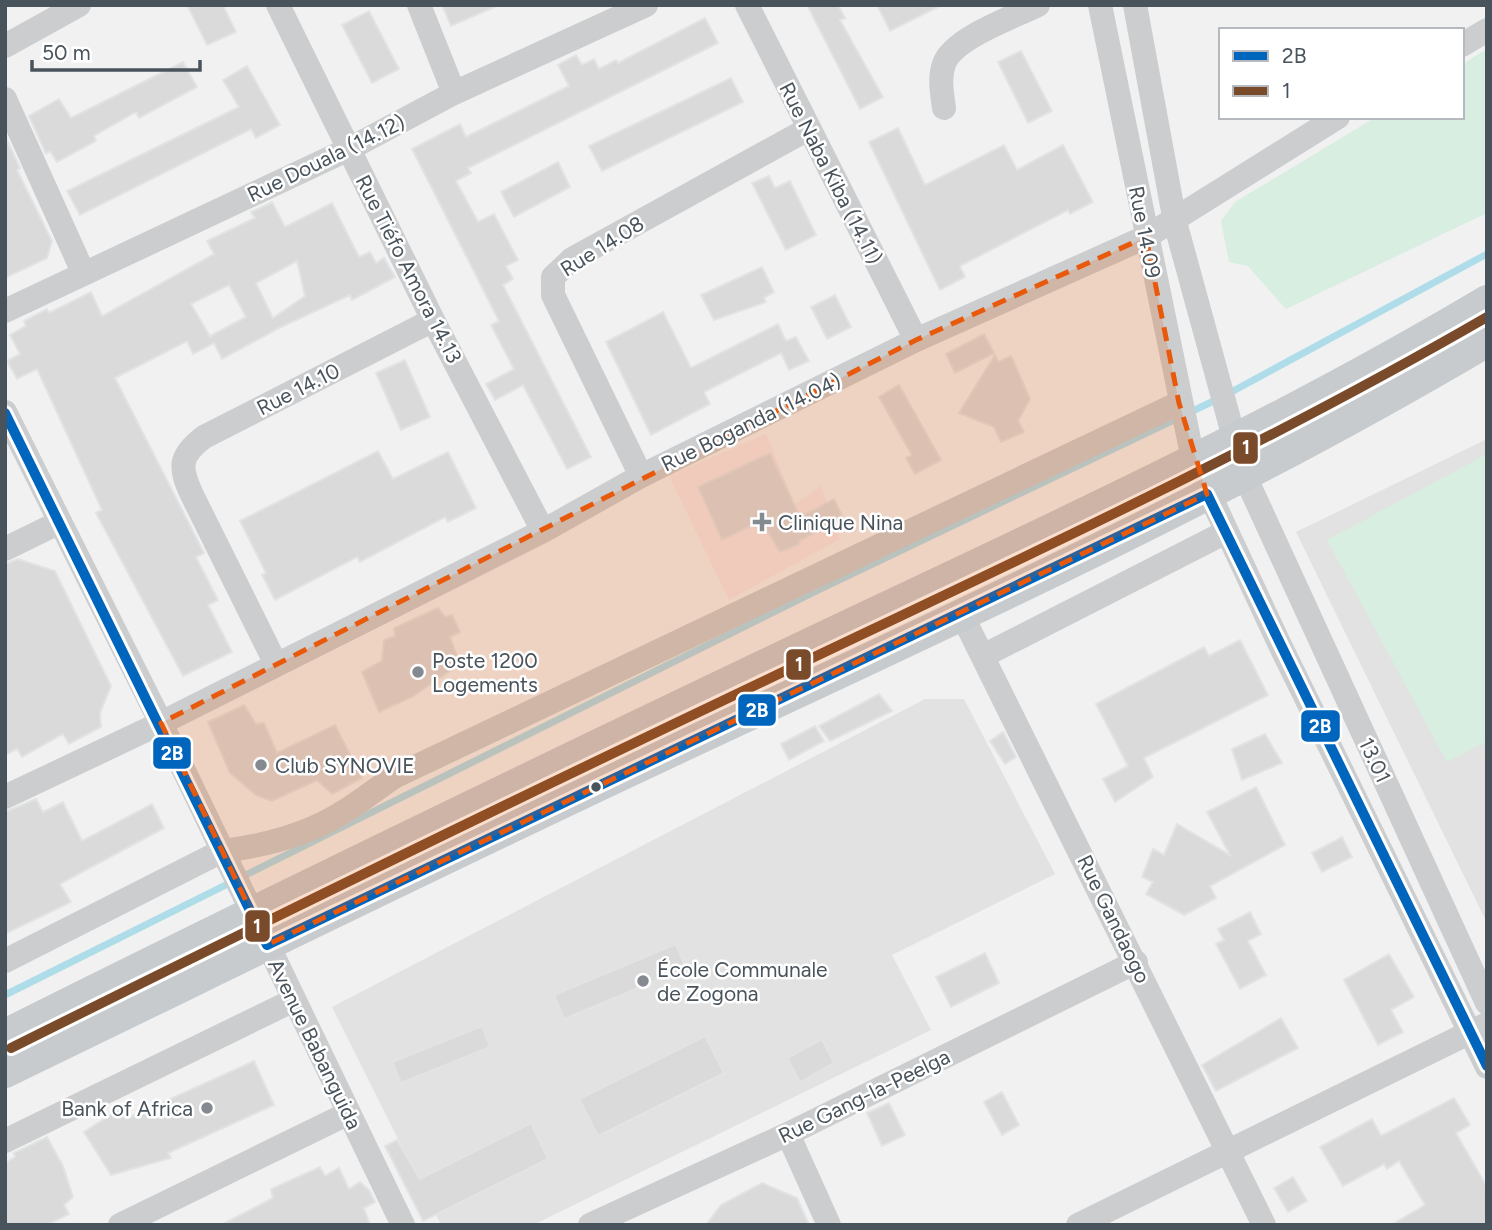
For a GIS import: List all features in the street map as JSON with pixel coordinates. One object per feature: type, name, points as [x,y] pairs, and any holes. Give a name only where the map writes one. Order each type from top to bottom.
[{"type":"main road","points":[[5,1035],[253,912],[1193,459],[1415,344],[1487,301]]},
{"type":"main road","points":[[5,1073],[558,804],[962,615],[1207,494],[1372,408],[1487,341]]},
{"type":"street","points":[[9,43],[79,5]]},
{"type":"street","name":"Rue Tiéfo Amora 14.13","points":[[278,5],[433,320],[543,531]]},
{"type":"street","points":[[419,5],[454,93]]},
{"type":"street","name":"Rue Douala (14.12)","points":[[5,311],[349,149],[454,93],[646,5]]},
{"type":"street","name":"Rue Naba Kiba (14.11)","points":[[747,5],[916,340]]},
{"type":"street","points":[[944,108],[941,83],[945,61],[960,44],[1038,5]]},
{"type":"street","name":"Rue 14.09","points":[[1100,5],[1179,403],[1193,459]]},
{"type":"street","name":"Rue 14.09","points":[[1135,5],[1175,222],[1234,438]]},
{"type":"street","points":[[1464,44],[1487,30]]},
{"type":"street","points":[[5,99],[83,272]]},
{"type":"street","name":"Rue Boganda (14.04)","points":[[5,797],[161,723],[543,531],[641,476],[916,340],[1146,237],[1175,222],[1335,119]]},
{"type":"street","name":"Rue 14.08","points":[[641,476],[553,295],[553,277],[561,266],[572,259],[808,129]]},
{"type":"street","name":"Rue 14.10","points":[[276,664],[183,475],[183,463],[190,448],[204,437],[433,320]]},
{"type":"street","points":[[5,961],[222,851],[260,846],[314,828],[341,814],[394,777],[1179,403]]},
{"type":"street","name":"Avenue Babanguida","points":[[5,412],[58,523],[161,723],[347,1114],[387,1188],[403,1225]]},
{"type":"street","name":"13.01","points":[[1234,438],[1244,474],[1487,1003]]},
{"type":"street","name":"13.01","points":[[1193,459],[1226,532],[1478,1028],[1487,1067]]},
{"type":"street","points":[[5,549],[58,523]]},
{"type":"street","points":[[983,656],[1226,532]]},
{"type":"street","name":"Rue Gandaogo","points":[[962,615],[1264,1225]]},
{"type":"street","name":"Rue Gang-la-Peelga","points":[[590,1225],[788,1134],[1136,962]]},
{"type":"street","points":[[5,1141],[294,1000]]},
{"type":"street","points":[[1079,1225],[1478,1028]]},
{"type":"street","points":[[121,1225],[347,1114]]},
{"type":"street","points":[[788,1134],[829,1225]]},
{"type":"highlighted area","points":[[1146,237],[1179,403],[1207,494],[267,945],[161,723],[916,340]]},
{"type":"shaded area","name":"Clinique Nina","points":[[766,434],[795,504],[821,486],[840,539],[729,600],[669,476]]},
{"type":"shaded area","points":[[1487,439],[1487,923],[1296,532]]},
{"type":"shaded area","name":"École Communale de Zogona","points":[[925,699],[964,699],[1055,874],[892,955],[931,1030],[533,1225],[441,1225],[332,1007]]},
{"type":"green space","points":[[1487,49],[1487,213],[1286,309],[1248,266],[1229,262],[1221,221],[1235,202],[1373,119],[1464,119],[1464,63]]},
{"type":"green space","points":[[1487,454],[1487,741],[1447,762],[1327,540]]},
{"type":"building","points":[[187,5],[223,5],[236,32],[207,45]]},
{"type":"building","points":[[442,5],[499,5],[451,26]]},
{"type":"building","points":[[807,5],[838,5],[845,18],[840,20],[883,97],[860,109]]},
{"type":"building","points":[[877,5],[942,5],[890,31]]},
{"type":"building","points":[[369,11],[399,69],[372,83],[342,25]]},
{"type":"building","points":[[705,18],[718,43],[468,168],[471,173],[456,181],[478,222],[494,214],[518,260],[506,266],[513,279],[503,285],[591,457],[567,469],[523,385],[495,400],[486,384],[514,369],[491,325],[499,321],[412,149],[460,124],[466,137],[569,86],[558,65],[576,55],[582,65],[594,59],[599,69],[616,60],[618,63]]},
{"type":"building","points":[[1021,51],[1052,111],[1028,123],[998,62]]},
{"type":"building","points":[[183,62],[197,87],[139,118],[136,112],[94,136],[96,141],[57,162],[50,151],[46,154],[29,116],[59,99],[71,118]]},
{"type":"building","points":[[247,66],[280,125],[256,138],[251,129],[80,215],[67,191],[239,107],[223,80]]},
{"type":"building","points":[[731,78],[743,102],[602,171],[589,146]]},
{"type":"building","points":[[898,128],[925,185],[1004,145],[1017,170],[1063,145],[1093,202],[1070,214],[1068,210],[960,266],[965,277],[940,290],[869,142]]},
{"type":"building","points":[[5,136],[20,168],[17,170],[52,241],[47,258],[5,278]]},
{"type":"building","points":[[558,162],[570,187],[514,217],[501,192]]},
{"type":"building","points":[[769,176],[775,188],[790,181],[816,235],[786,250],[752,183]]},
{"type":"building","points":[[272,202],[285,227],[332,203],[359,257],[370,252],[376,263],[384,258],[395,277],[352,300],[350,295],[279,328],[222,359],[214,343],[193,354],[187,341],[115,378],[204,553],[196,557],[218,600],[208,605],[232,652],[183,676],[96,513],[102,510],[37,369],[17,379],[7,361],[20,354],[10,335],[26,326],[24,321],[47,309],[49,313],[91,292],[102,316],[214,254],[207,241],[255,218],[251,212]],"holes":[[[297,261],[305,296],[273,318],[256,283]],[[229,285],[246,317],[210,336],[211,338],[191,304]]]},
{"type":"building","points":[[762,267],[774,292],[764,298],[766,302],[714,320],[701,295]]},
{"type":"building","points":[[835,295],[851,327],[827,339],[811,307]]},
{"type":"building","points":[[663,312],[691,368],[778,324],[786,341],[796,337],[809,361],[789,370],[781,353],[704,392],[710,404],[651,435],[606,342]]},
{"type":"building","points":[[984,334],[994,353],[955,373],[946,354]]},
{"type":"building","points":[[995,355],[998,362],[1011,356],[1030,399],[1018,421],[1024,432],[1001,442],[994,427],[959,413]]},
{"type":"building","points":[[405,360],[430,417],[401,430],[376,373]]},
{"type":"building","points":[[899,385],[941,460],[915,474],[906,458],[912,455],[879,397]]},
{"type":"building","points":[[378,451],[393,479],[448,452],[476,508],[448,522],[445,517],[360,562],[357,557],[275,600],[262,575],[266,573],[240,521]]},
{"type":"building","points":[[770,453],[800,517],[834,499],[843,518],[799,541],[800,544],[780,552],[761,521],[722,540],[698,487]]},
{"type":"building","points":[[18,559],[55,571],[111,686],[100,713],[101,727],[69,744],[63,734],[22,757],[17,749],[5,755],[5,564]]},
{"type":"building","points":[[438,608],[445,617],[452,615],[460,632],[450,637],[460,664],[412,697],[379,712],[362,672],[382,661],[384,640],[395,636],[394,628]]},
{"type":"building","points":[[1240,640],[1268,695],[1144,758],[1153,777],[1115,802],[1103,779],[1128,766],[1096,704],[1204,647],[1209,656]]},
{"type":"building","points":[[879,694],[892,711],[830,741],[819,726]]},
{"type":"building","points":[[244,705],[256,724],[264,723],[277,753],[335,725],[362,778],[332,794],[317,780],[272,801],[256,795],[230,773],[208,722]]},
{"type":"building","points":[[815,726],[824,741],[789,760],[781,744]]},
{"type":"building","points":[[1003,732],[1016,757],[1005,764],[990,741]]},
{"type":"building","points":[[1265,734],[1282,763],[1242,780],[1232,749]]},
{"type":"building","points":[[1256,787],[1285,845],[1210,886],[1216,898],[1184,915],[1146,894],[1153,882],[1142,877],[1153,849],[1164,855],[1177,824],[1230,855],[1207,812]]},
{"type":"building","points":[[36,799],[43,812],[63,802],[82,841],[152,804],[164,828],[60,884],[71,902],[5,934],[5,812]]},
{"type":"building","points":[[1342,837],[1352,857],[1322,872],[1312,853]]},
{"type":"building","points":[[1250,912],[1261,934],[1248,941],[1266,975],[1240,989],[1216,944],[1224,940],[1218,929]]},
{"type":"building","points":[[676,944],[686,968],[564,1019],[554,995]]},
{"type":"building","points":[[985,953],[999,983],[951,1007],[936,977]]},
{"type":"building","points":[[1389,954],[1414,997],[1391,1010],[1403,1032],[1378,1045],[1344,980]]},
{"type":"building","points":[[1281,1018],[1298,1048],[1216,1091],[1202,1065]]},
{"type":"building","points":[[482,1026],[490,1047],[401,1083],[392,1062]]},
{"type":"building","points":[[705,1036],[724,1073],[598,1136],[579,1099]]},
{"type":"building","points":[[822,1039],[834,1063],[800,1082],[787,1058]]},
{"type":"building","points":[[254,1061],[274,1105],[168,1153],[171,1158],[111,1175],[84,1132],[121,1108],[126,1119]]},
{"type":"building","points":[[1002,1092],[1019,1125],[1002,1135],[984,1102]]},
{"type":"building","points":[[1454,1098],[1470,1125],[1456,1133],[1487,1187],[1487,1225],[1391,1225],[1425,1205],[1399,1161],[1387,1169],[1384,1164],[1343,1186],[1320,1147],[1372,1119],[1381,1136]]},
{"type":"building","points":[[889,1103],[905,1135],[882,1146],[867,1113]]},
{"type":"building","points":[[531,1123],[548,1159],[423,1221],[385,1146],[397,1140],[420,1179]]},
{"type":"building","points":[[47,1137],[63,1166],[73,1197],[64,1205],[69,1214],[47,1225],[5,1225],[5,1163],[15,1157],[14,1153]]},
{"type":"building","points":[[320,1167],[325,1176],[339,1168],[349,1189],[360,1182],[369,1190],[375,1202],[364,1208],[370,1225],[221,1225],[273,1198],[271,1189]]},
{"type":"building","points":[[1293,1177],[1307,1201],[1288,1212],[1274,1188]]},
{"type":"building","points":[[762,1183],[797,1198],[809,1225],[706,1225],[721,1205]]},
{"type":"waterway","points":[[5,995],[816,591],[1222,397],[1487,254]]},
{"type":"transit line","name":"1","points":[[11,1048],[494,811],[1139,501],[1314,412],[1487,317]]},
{"type":"transit line","name":"2B","points":[[5,413],[267,945],[1207,494],[1487,1066]]},
{"type":"place","name":"Clinique Nina","points":[[762,522]]},
{"type":"place","name":"Poste 1200 Logements","points":[[418,672]]},
{"type":"place","name":"Club SYNOVIE","points":[[261,765]]},
{"type":"place","name":"École Communale de Zogona","points":[[643,981]]},
{"type":"place","name":"Bank of Africa","points":[[207,1108]]}]
